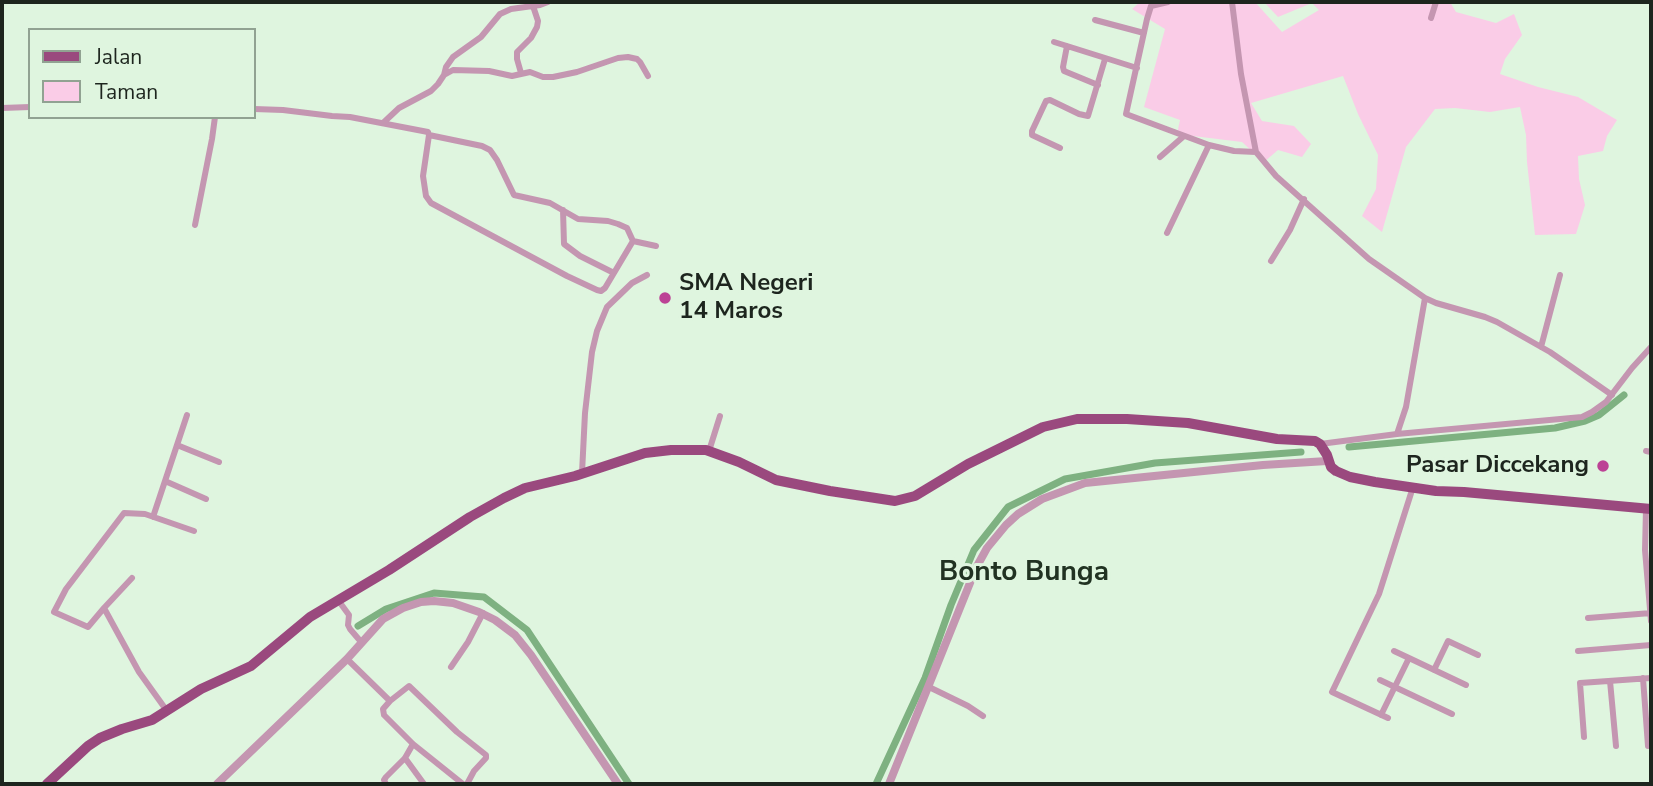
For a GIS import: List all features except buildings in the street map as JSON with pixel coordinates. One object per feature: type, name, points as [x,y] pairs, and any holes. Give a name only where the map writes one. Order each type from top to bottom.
[{"type":"main road","points":[[47,784],[100,738],[152,720],[201,689],[255,663],[310,617],[504,498],[525,488],[645,453],[671,450],[709,451],[776,480],[890,501],[915,496],[968,464],[1043,427],[1070,420],[1127,419],[1188,423],[1277,439],[1312,441],[1320,444],[1331,467],[1345,475],[1376,482],[1436,491],[1649,509]]},
{"type":"street","points":[[383,123],[399,108],[431,91],[444,75],[453,57],[481,37],[495,18],[511,9],[548,2]]},
{"type":"street","points":[[1168,2],[1152,6],[1126,114],[1209,145],[1232,151],[1256,152]]},
{"type":"street","points":[[1232,2],[1241,74],[1256,152],[1276,176],[1370,258],[1425,298],[1490,318],[1541,347],[1612,395]]},
{"type":"street","points":[[1431,18],[1436,2]]},
{"type":"street","points":[[521,73],[517,52],[537,27],[538,21],[533,6]]},
{"type":"street","points":[[1095,20],[1144,33]]},
{"type":"street","points":[[1054,42],[1137,68]]},
{"type":"street","points":[[1067,46],[1062,68],[1064,71],[1098,85]]},
{"type":"street","points":[[444,75],[458,69],[512,76],[530,72],[552,77],[628,57],[640,62],[648,76]]},
{"type":"street","points":[[1060,148],[1032,135],[1045,101],[1050,100],[1086,117],[1089,115],[1105,59]]},
{"type":"street","points":[[2,108],[28,107]]},
{"type":"street","points":[[256,109],[350,117],[428,132],[429,135],[486,148],[498,160],[514,195],[546,202],[578,219],[608,221],[625,227],[633,241],[656,246]]},
{"type":"street","points":[[195,225],[215,119]]},
{"type":"street","points":[[429,135],[423,176],[426,196],[431,202],[567,276],[597,290],[605,288],[633,241]]},
{"type":"street","points":[[1160,157],[1184,136]]},
{"type":"street","points":[[1167,233],[1209,145]]},
{"type":"street","points":[[1271,261],[1290,230],[1304,199]]},
{"type":"street","points":[[563,210],[564,244],[580,256],[614,273]]},
{"type":"street","points":[[582,473],[584,413],[594,342],[600,322],[609,305],[632,284],[648,275]]},
{"type":"street","points":[[1541,347],[1560,275]]},
{"type":"street","points":[[1397,434],[1406,407],[1425,298]]},
{"type":"street","points":[[1320,444],[1582,417],[1597,409],[1612,395],[1651,347]]},
{"type":"street","points":[[153,517],[187,415]]},
{"type":"street","points":[[709,451],[720,416]]},
{"type":"street","points":[[177,445],[219,462]]},
{"type":"street","points":[[890,784],[973,574],[982,557],[1011,520],[1042,499],[1085,483],[1327,461]]},
{"type":"street","points":[[165,481],[206,499]]},
{"type":"street","points":[[1409,658],[1384,716],[1332,692],[1379,594],[1413,487]]},
{"type":"street","points":[[1649,509],[1645,550],[1651,621]]},
{"type":"street","points":[[132,578],[88,627],[54,612],[66,589],[124,513],[145,514],[194,531]]},
{"type":"street","points":[[338,600],[349,615],[349,629],[359,639]]},
{"type":"street","points":[[217,784],[347,659],[359,639],[403,608],[434,601],[453,603],[483,614],[508,629],[526,648],[618,784]]},
{"type":"street","points":[[104,608],[139,672],[167,711]]},
{"type":"street","points":[[1588,618],[1651,613]]},
{"type":"street","points":[[451,667],[483,614]]},
{"type":"street","points":[[1434,670],[1448,641],[1478,655]]},
{"type":"street","points":[[1578,651],[1651,645]]},
{"type":"street","points":[[1394,651],[1466,685]]},
{"type":"street","points":[[347,659],[390,701]]},
{"type":"street","points":[[1643,678],[1648,746]]},
{"type":"street","points":[[1584,737],[1580,684],[1651,678]]},
{"type":"street","points":[[1380,680],[1452,714]]},
{"type":"street","points":[[1610,681],[1616,746]]},
{"type":"street","points":[[408,686],[486,755],[486,758],[465,784],[414,744],[384,714],[383,709],[408,686]]},
{"type":"street","points":[[929,687],[984,716]]},
{"type":"street","points":[[386,784],[384,780],[414,744]]},
{"type":"street","points":[[405,758],[424,784]]},
{"type":"green space","points":[[1140,2],[1255,2],[1282,32],[1319,10],[1312,3],[1278,17],[1264,2],[1450,2],[1456,12],[1496,23],[1514,14],[1522,35],[1505,59],[1500,74],[1578,97],[1617,120],[1607,136],[1603,151],[1578,156],[1579,179],[1585,205],[1576,234],[1535,235],[1526,135],[1520,107],[1490,112],[1435,109],[1406,147],[1382,232],[1362,216],[1376,189],[1378,155],[1343,76],[1251,103],[1262,121],[1294,126],[1311,144],[1302,157],[1278,150],[1264,162],[1242,142],[1177,134],[1180,120],[1144,107],[1165,29],[1132,9]]},
{"type":"waterway","points":[[1349,447],[1555,428],[1599,415],[1624,395]]},
{"type":"waterway","points":[[876,784],[925,678],[974,550],[1008,507],[1065,479],[1155,463],[1301,452]]},
{"type":"waterway","points":[[358,626],[386,609],[434,593],[484,597],[527,630],[629,784]]},
{"type":"place","name":"SMA Negeri 14 Maros","points":[[665,298]]},
{"type":"place","name":"Pasar Diccekang","points":[[1603,466]]},
{"type":"district","name":"Bonto Bunga","points":[[1024,573]]}]
